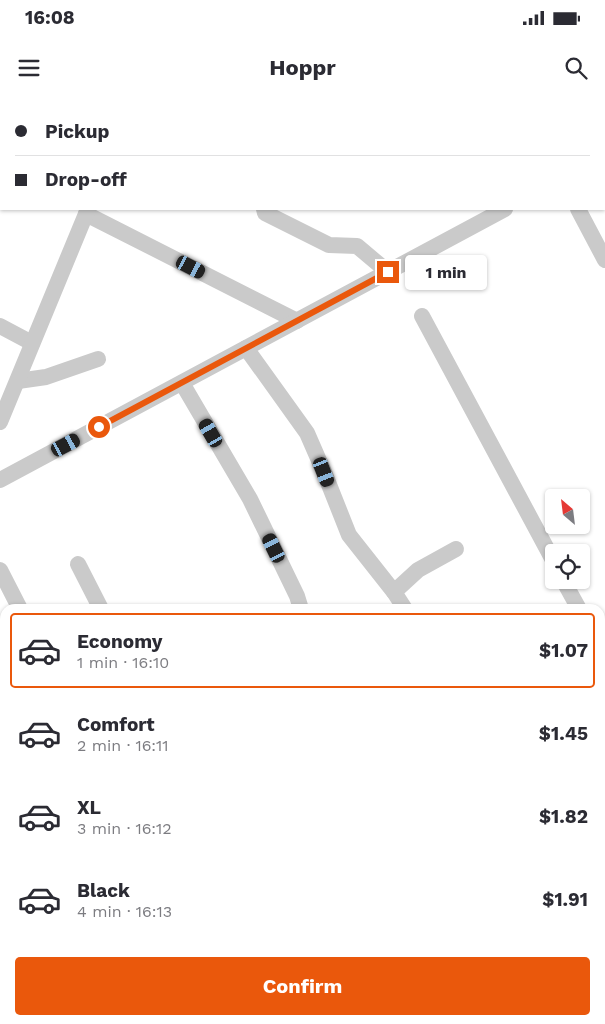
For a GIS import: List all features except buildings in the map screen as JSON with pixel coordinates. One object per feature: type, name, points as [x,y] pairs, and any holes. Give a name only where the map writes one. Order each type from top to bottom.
[{"type":"street","points":[[264,210],[265,213],[329,245],[357,246],[388,272]]},
{"type":"street","points":[[0,480],[503,210]]},
{"type":"street","points":[[579,210],[605,260]]},
{"type":"street","points":[[0,422],[87,211],[297,321]]},
{"type":"street","points":[[422,316],[545,545]]},
{"type":"street","points":[[0,326],[32,343]]},
{"type":"street","points":[[246,348],[307,434],[349,535],[402,604]]},
{"type":"street","points":[[18,381],[46,377],[98,359]]},
{"type":"street","points":[[182,383],[250,499],[299,604]]},
{"type":"street","points":[[394,592],[418,570],[456,549]]},
{"type":"street","points":[[78,564],[98,604]]},
{"type":"street","points":[[0,570],[17,604]]},
{"type":"street","points":[[569,589],[576,604]]},
{"type":"route","points":[[99,427],[388,272]]}]
